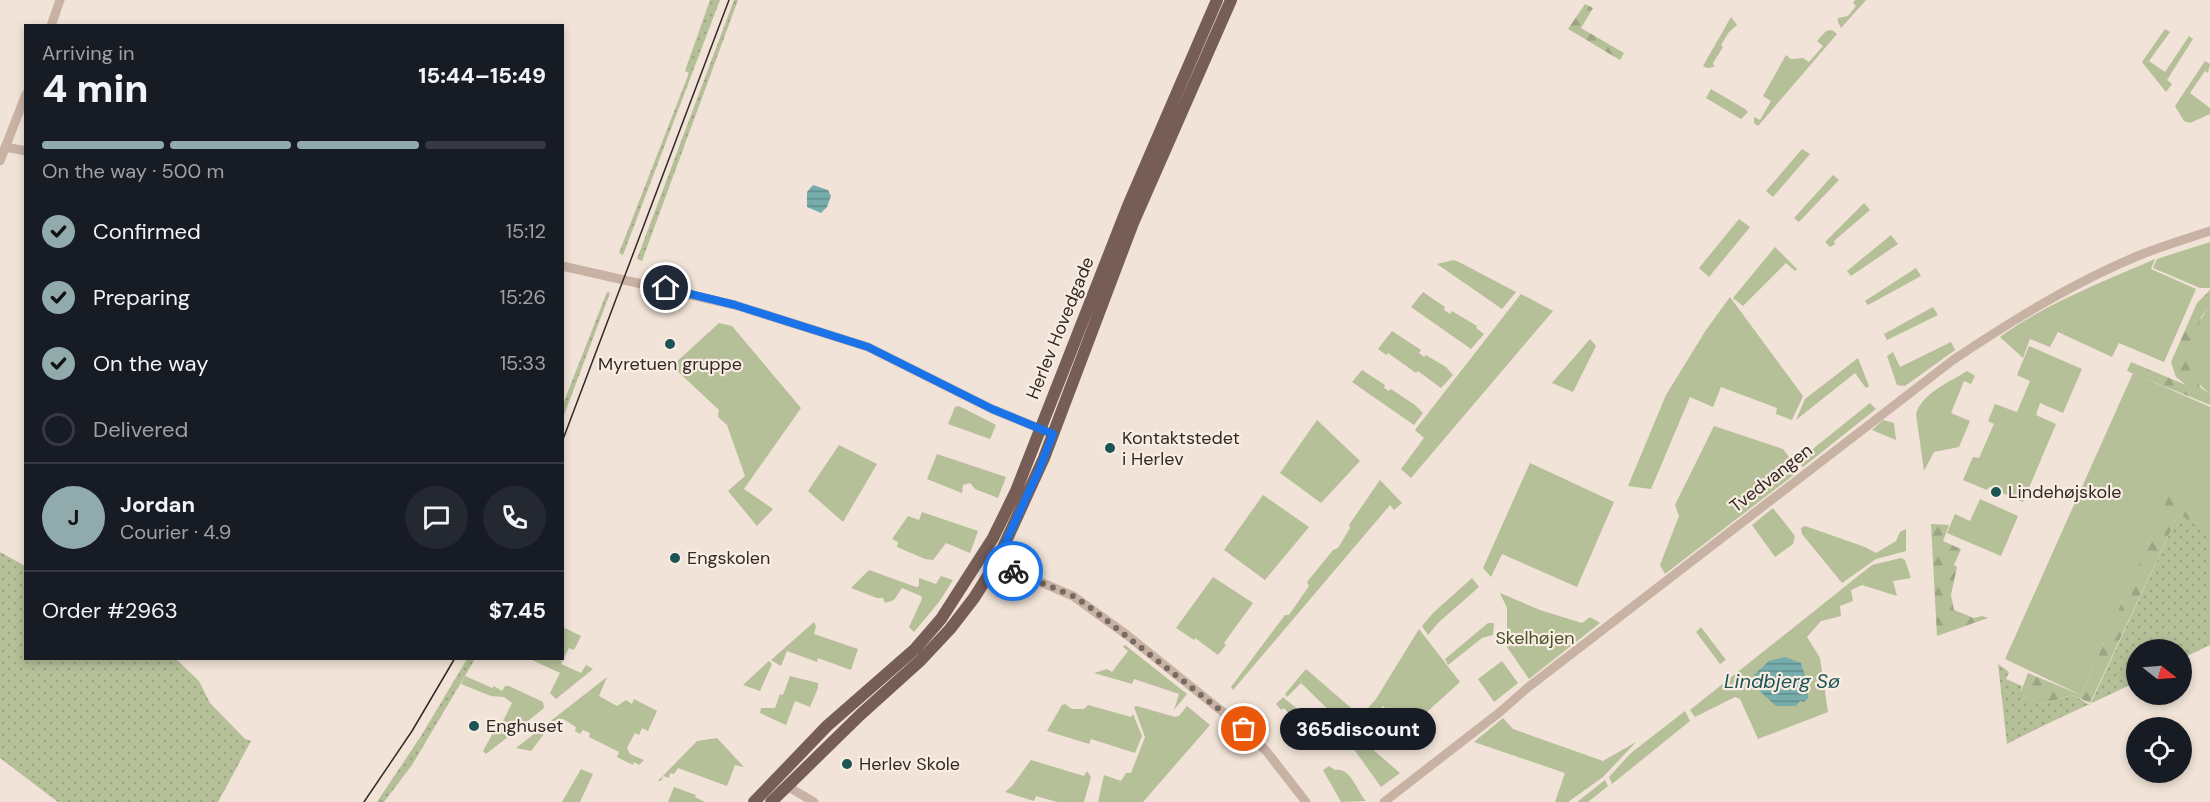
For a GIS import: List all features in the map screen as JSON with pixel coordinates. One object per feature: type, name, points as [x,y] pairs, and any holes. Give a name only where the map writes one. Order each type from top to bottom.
[{"type":"main road","name":"Herlev Hovedgade","points":[[754,802],[827,726],[915,649],[941,619],[993,538],[1016,491],[1128,206],[1217,0]]},
{"type":"main road","name":"Herlev Hovedgade","points":[[771,802],[943,637],[974,598],[996,563],[1039,470],[1129,232],[1230,0]]},
{"type":"street","points":[[52,24],[60,0]]},
{"type":"street","points":[[0,161],[24,99]]},
{"type":"street","points":[[5,147],[24,151]]},
{"type":"street","name":"Tvedvangen","points":[[1384,802],[1500,712],[1526,689],[1953,360],[2070,289],[2144,254],[2210,231]]},
{"type":"street","points":[[564,266],[735,305],[868,347],[992,409],[1053,434]]},
{"type":"street","points":[[996,563],[1073,596],[1121,631],[1244,729],[1267,752],[1306,802]]},
{"type":"street","points":[[787,786],[814,802]]},
{"type":"green space","points":[[710,0],[720,0],[623,255],[619,253],[689,73],[685,71]]},
{"type":"green space","points":[[734,0],[738,0],[642,261],[637,259]]},
{"type":"green space","points":[[1855,0],[1866,0],[1841,28],[1838,18],[1848,16],[1856,6],[1853,3]]},
{"type":"green space","points":[[1585,4],[1593,8],[1581,28],[1624,53],[1620,60],[1568,29]]},
{"type":"green space","points":[[1731,17],[1737,25],[1729,32],[1721,45],[1723,47],[1713,63],[1714,67],[1703,66]]},
{"type":"green space","points":[[2165,29],[2170,32],[2149,61],[2165,72],[2189,36],[2193,39],[2167,80],[2172,84],[2166,92],[2142,62]]},
{"type":"green space","points":[[1832,30],[1837,34],[1758,126],[1754,123],[1754,117],[1760,120],[1771,101],[1763,96],[1786,55],[1791,59],[1803,58],[1809,62],[1823,46],[1817,41],[1826,31]]},
{"type":"green space","points":[[2205,61],[2210,64],[2208,73],[2205,71],[2190,93],[2210,108],[2210,114],[2190,123],[2184,121],[2175,106]]},
{"type":"green space","points":[[1711,89],[1748,112],[1741,119],[1706,98]]},
{"type":"green space","points":[[1802,149],[1810,154],[1773,197],[1766,191]]},
{"type":"green space","points":[[1833,175],[1839,180],[1799,222],[1794,218]]},
{"type":"green space","points":[[1864,203],[1870,210],[1830,247],[1825,242]]},
{"type":"green space","points":[[1739,219],[1750,227],[1709,277],[1699,268]]},
{"type":"green space","points":[[1891,235],[1898,244],[1851,276],[1847,271]]},
{"type":"green space","points":[[2210,242],[2210,288],[2200,288],[2153,268],[2157,259]]},
{"type":"green space","points":[[1775,247],[1797,269],[1795,271],[1786,263],[1743,306],[1733,298]]},
{"type":"green space","points":[[2155,259],[2151,269],[2196,289],[2164,362],[2119,343],[2112,357],[2058,332],[2050,347],[2030,339],[2023,358],[2000,337],[2056,303]]},
{"type":"green space","points":[[1454,260],[1516,292],[1502,309],[1437,264]]},
{"type":"green space","points":[[1916,268],[1921,276],[1868,305],[1865,301]]},
{"type":"green space","points":[[2210,290],[2210,306],[2201,317],[2193,371],[2201,388],[2210,394],[2210,405],[2127,371],[2131,362],[2186,385],[2176,377],[2171,362],[2197,303]]},
{"type":"green space","points":[[607,292],[610,293],[564,415],[564,401]]},
{"type":"green space","points":[[1423,292],[1445,307],[1444,310],[1450,314],[1452,311],[1477,326],[1476,328],[1484,334],[1471,349],[1411,307]]},
{"type":"green space","points":[[1521,294],[1553,311],[1411,478],[1401,469],[1424,438],[1415,430]]},
{"type":"green space","points":[[1730,297],[1803,396],[1792,420],[1776,414],[1777,408],[1721,387],[1713,407],[1690,397],[1651,489],[1628,486],[1666,395],[1706,330]]},
{"type":"green space","points":[[2210,306],[2210,394],[2200,385],[2194,374],[2190,351],[2197,327]]},
{"type":"green space","points":[[1933,307],[1938,315],[1887,340],[1884,334]]},
{"type":"green space","points":[[719,323],[732,326],[801,408],[744,489],[773,509],[757,526],[728,491],[745,476],[727,425],[718,417],[719,410],[672,366]]},
{"type":"green space","points":[[1392,331],[1421,350],[1419,353],[1424,357],[1426,355],[1446,367],[1453,375],[1441,388],[1388,353],[1386,355],[1378,349]]},
{"type":"green space","points":[[1590,339],[1596,346],[1573,392],[1552,383]]},
{"type":"green space","points":[[1951,342],[1955,350],[1905,386],[1897,385],[1887,356],[1893,352],[1900,367]]},
{"type":"green space","points":[[2029,346],[2082,369],[2063,413],[2040,403],[2036,415],[2056,424],[2023,502],[1989,487],[1987,490],[1963,480],[1973,457],[1979,458],[1994,424],[1988,421],[1995,404],[2017,412],[2030,381],[2017,375]]},
{"type":"green space","points":[[1858,358],[1869,386],[1866,388],[1855,373],[1796,420],[1805,399]]},
{"type":"green space","points":[[1362,370],[1385,385],[1384,388],[1389,391],[1391,389],[1423,413],[1414,425],[1352,382]]},
{"type":"green space","points":[[1967,371],[1975,376],[1971,384],[1964,381],[1951,413],[1970,421],[1959,447],[1934,452],[1924,471],[1916,414],[1919,407],[1930,394]]},
{"type":"green space","points":[[2133,373],[2210,407],[2210,513],[2169,495],[2081,695],[2005,659]]},
{"type":"green space","points":[[1870,403],[1876,409],[1803,467],[1798,462],[1799,460]]},
{"type":"green space","points":[[959,406],[996,425],[990,439],[948,424],[955,407]]},
{"type":"green space","points":[[1317,420],[1360,461],[1321,503],[1280,473]]},
{"type":"green space","points":[[1883,420],[1894,423],[1896,440],[1872,430]]},
{"type":"green space","points":[[1714,426],[1783,449],[1799,471],[1665,574],[1660,565],[1679,516],[1675,505]]},
{"type":"green space","points":[[839,445],[877,464],[843,522],[808,491]]},
{"type":"green space","points":[[937,454],[1006,477],[998,498],[975,489],[970,483],[963,485],[962,493],[927,479]]},
{"type":"green space","points":[[1530,463],[1614,502],[1577,587],[1502,554],[1491,577],[1483,568]]},
{"type":"green space","points":[[1380,480],[1402,503],[1394,510],[1390,505],[1233,690],[1231,687],[1285,615],[1289,615],[1309,586],[1307,582],[1333,550],[1338,548],[1350,528],[1349,525]]},
{"type":"green space","points":[[2169,494],[2210,513],[2210,528],[2178,515],[2090,703],[2073,695],[2041,704],[2020,694],[2028,673],[2081,695]]},
{"type":"green space","points":[[1263,495],[1309,527],[1265,580],[1224,550]]},
{"type":"green space","points":[[1980,499],[2018,516],[2001,556],[1947,533],[1955,514],[1970,521]]},
{"type":"green space","points":[[1773,508],[1795,536],[1793,544],[1775,557],[1752,525]]},
{"type":"green space","points":[[922,512],[978,531],[970,553],[946,543],[933,560],[897,547],[898,542],[892,539],[908,516],[919,520]]},
{"type":"green space","points":[[2178,515],[2210,528],[2210,645],[2192,654],[2192,639],[2126,639],[2126,687],[2091,703]]},
{"type":"green space","points":[[1931,524],[1949,525],[1943,541],[1961,549],[1954,565],[1957,567],[1951,595],[1954,610],[1974,618],[1982,616],[1988,618],[1937,636]]},
{"type":"green space","points":[[1805,526],[1876,553],[1896,541],[1900,532],[1906,529],[1906,551],[1876,559],[1842,583],[1802,534],[1801,528]]},
{"type":"green space","points":[[0,552],[24,565],[24,660],[177,660],[199,681],[210,703],[245,739],[251,741],[218,802],[58,802],[0,758]]},
{"type":"green space","points":[[1901,558],[1905,560],[1911,578],[1893,581],[1897,596],[1862,585],[1851,590],[1853,601],[1840,606],[1841,616],[1821,621],[1807,637],[1820,658],[1828,712],[1758,739],[1740,699],[1735,697],[1695,717],[1690,710],[1872,565]]},
{"type":"green space","points":[[869,570],[916,587],[919,586],[919,578],[936,584],[941,576],[953,580],[939,602],[914,632],[909,627],[922,599],[921,596],[902,588],[894,600],[885,603],[883,598],[851,588]]},
{"type":"green space","points":[[1213,577],[1253,603],[1218,655],[1195,638],[1194,640],[1176,628]]},
{"type":"green space","points":[[1472,578],[1479,587],[1439,622],[1428,635],[1422,626]]},
{"type":"green space","name":"Skelhøjen","points":[[1500,593],[1540,610],[1582,623],[1590,617],[1600,623],[1529,679],[1507,647],[1507,608]]},
{"type":"green space","points":[[814,622],[816,626],[814,634],[858,649],[851,670],[818,658],[817,662],[787,651],[781,666],[771,660]]},
{"type":"green space","points":[[1488,623],[1494,623],[1493,635],[1482,638],[1448,665],[1445,659]]},
{"type":"green space","points":[[1701,627],[1726,660],[1720,664],[1696,632]]},
{"type":"green space","points":[[564,628],[581,636],[574,650],[569,648],[564,658]]},
{"type":"green space","points":[[1419,629],[1460,682],[1407,730],[1383,706],[1360,732],[1355,723],[1376,699]]},
{"type":"green space","points":[[1125,645],[1187,694],[1174,710],[1179,694],[1134,679],[1132,684],[1094,673],[1107,669],[1112,672],[1128,651],[1123,647]]},
{"type":"green space","points":[[466,660],[474,660],[412,765],[384,802],[377,802],[421,736]]},
{"type":"green space","points":[[532,660],[563,660],[561,664],[581,673],[586,665],[593,669],[556,699],[550,693],[560,673]]},
{"type":"green space","points":[[769,661],[772,664],[760,691],[743,685]]},
{"type":"green space","points":[[1502,661],[1518,683],[1494,702],[1478,679]]},
{"type":"green space","points":[[1998,664],[2009,672],[2006,679],[2022,686],[2020,694],[2041,704],[2073,695],[2089,704],[2007,744]]},
{"type":"green space","points":[[1306,669],[1358,714],[1344,725],[1301,683],[1287,697],[1285,694]]},
{"type":"green space","points":[[465,676],[502,691],[505,686],[509,686],[543,702],[544,708],[518,729],[503,721],[512,703],[504,697],[491,696],[461,684]]},
{"type":"green space","points":[[790,676],[818,683],[818,688],[810,707],[795,701],[786,725],[760,713],[761,708],[775,708]]},
{"type":"green space","points":[[607,677],[599,696],[617,706],[626,700],[632,704],[634,699],[657,711],[648,731],[642,728],[639,735],[635,733],[627,748],[630,754],[644,760],[639,765],[634,762],[633,765],[617,757],[619,752],[589,737],[590,733],[583,730],[580,734],[575,731],[576,727],[563,719],[554,721],[531,751],[516,748]]},
{"type":"green space","points":[[1283,697],[1313,722],[1323,743],[1319,746],[1284,708],[1281,710],[1276,704]]},
{"type":"green space","points":[[1065,704],[1072,709],[1084,709],[1088,705],[1131,717],[1133,714],[1142,736],[1135,753],[1091,739],[1089,744],[1047,731],[1062,705]]},
{"type":"green space","points":[[1187,706],[1210,725],[1143,802],[1098,802],[1104,775],[1121,781],[1126,773],[1131,773],[1145,737],[1134,707],[1175,717],[1179,716]]},
{"type":"green space","points":[[1685,711],[1690,721],[1612,784],[1609,777],[1631,753]]},
{"type":"green space","points":[[1503,718],[1513,729],[1603,761],[1636,742],[1603,777],[1568,802],[1555,802],[1565,773],[1474,742]]},
{"type":"green space","points":[[501,724],[514,732],[486,754],[483,751],[494,731],[498,732]]},
{"type":"green space","points":[[717,738],[744,767],[735,765],[727,786],[678,768],[674,774],[670,773],[669,778],[663,776],[661,781],[658,781],[697,741]]},
{"type":"green space","points":[[1364,742],[1400,773],[1381,787],[1353,748]]},
{"type":"green space","points":[[1031,760],[1084,776],[1087,771],[1091,777],[1084,802],[1057,802],[1036,796],[1034,801],[1005,792]]},
{"type":"green space","points":[[1329,766],[1345,772],[1366,801],[1341,802],[1323,770]]},
{"type":"green space","points":[[581,769],[593,774],[580,802],[562,802]]},
{"type":"green space","points":[[1605,780],[1608,786],[1588,802],[1577,802]]},
{"type":"green space","points":[[674,787],[696,795],[695,797],[705,802],[668,802]]},
{"type":"water","points":[[813,185],[828,190],[831,196],[827,207],[821,213],[807,207],[807,192]]},
{"type":"water","name":"Lindbjerg Sø","points":[[1785,657],[1801,663],[1807,682],[1808,698],[1804,702],[1800,701],[1796,706],[1776,706],[1754,686],[1754,675],[1769,661]]},
{"type":"tram line","points":[[564,437],[729,0]]},
{"type":"tram line","points":[[364,802],[412,731],[454,660]]},
{"type":"way so far","points":[[1013,571],[1073,596],[1087,605],[1244,729]]},
{"type":"place","name":"Myretuen gruppe","points":[[670,344]]},
{"type":"place","name":"Kontaktstedet i Herlev","points":[[1110,448]]},
{"type":"place","name":"Lindehøjskole","points":[[1996,492]]},
{"type":"place","name":"Engskolen","points":[[675,558]]},
{"type":"place","name":"Enghuset","points":[[474,726]]},
{"type":"place","name":"365discount","points":[[1244,729]]},
{"type":"place","name":"Herlev Skole","points":[[847,764]]},
{"type":"route","points":[[666,288],[735,305],[868,347],[992,409],[1053,434],[996,563],[1013,571]]}]
